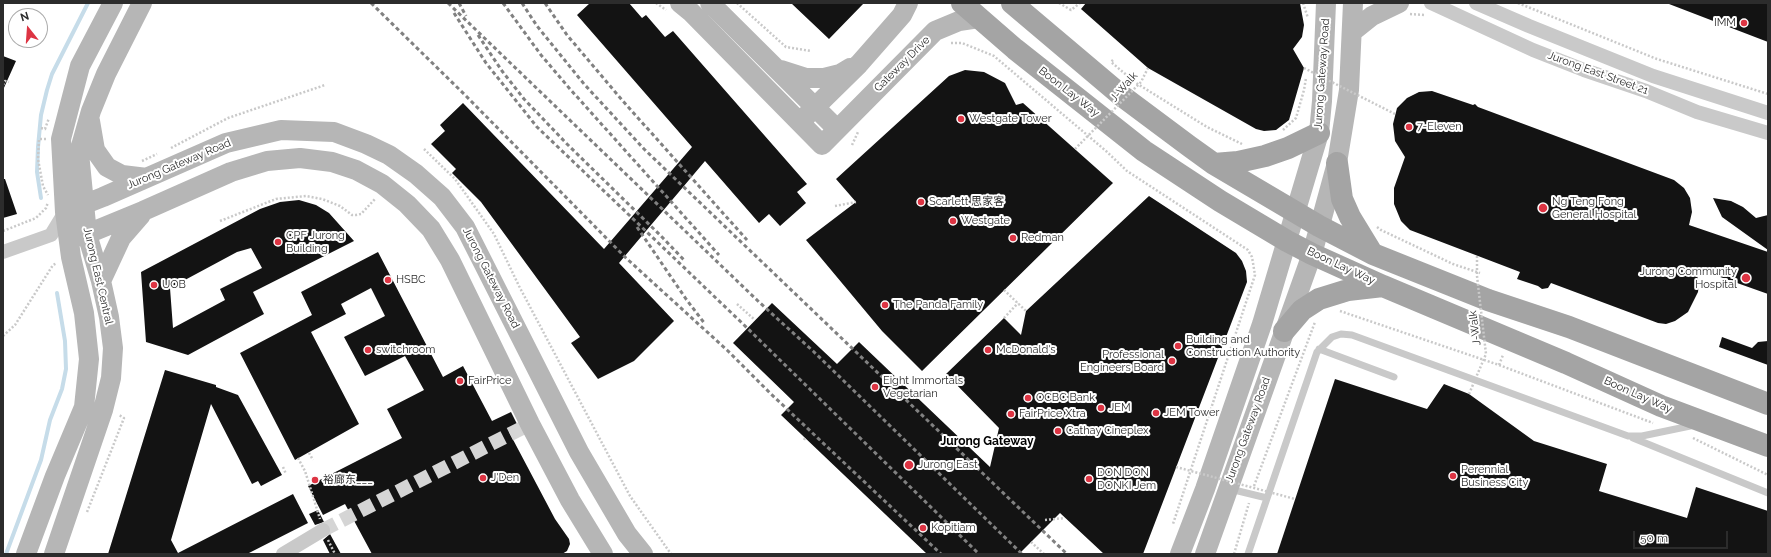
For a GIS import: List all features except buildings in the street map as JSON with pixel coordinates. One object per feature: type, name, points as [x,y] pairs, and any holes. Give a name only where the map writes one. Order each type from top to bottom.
[{"type":"main road","name":"Jurong East Central","points":[[26,554],[55,476],[84,407],[89,360],[84,313],[69,241],[65,212],[61,139],[80,66],[113,3]]},
{"type":"main road","name":"Jurong East Central","points":[[69,241],[85,205],[79,153],[89,115],[106,74],[142,3]]},
{"type":"main road","name":"Gateway Drive","points":[[680,3],[822,145],[935,31],[959,21],[979,18]]},
{"type":"main road","points":[[710,3],[837,129]]},
{"type":"main road","points":[[799,122],[816,108],[858,64],[902,14],[908,3]]},
{"type":"main road","name":"Boon Lay Way","points":[[962,3],[1144,151],[1254,222],[1287,241],[1383,286],[1566,363],[1661,406],[1768,446]]},
{"type":"main road","points":[[1012,3],[1122,96],[1189,146],[1214,164],[1294,213],[1373,254],[1488,300],[1569,327],[1764,402]]},
{"type":"main road","name":"Jurong Gateway Road","points":[[1180,554],[1205,489],[1243,380],[1287,241],[1318,133],[1322,101],[1326,3]]},
{"type":"main road","name":"Jurong Gateway Road","points":[[1205,554],[1227,488],[1312,254],[1337,163],[1349,90],[1353,3]]},
{"type":"main road","points":[[1352,32],[1372,16],[1402,9]]},
{"type":"main road","points":[[777,68],[806,78],[824,78],[840,74],[858,64]]},
{"type":"main road","points":[[89,115],[95,150],[104,164],[122,175],[142,170]]},
{"type":"main road","name":"Jurong Gateway Road","points":[[65,212],[85,205],[142,170],[226,143],[271,131],[334,132],[366,144],[389,155],[416,174],[442,197],[465,227],[579,452],[627,534],[643,554]]},
{"type":"main road","points":[[1214,164],[1238,162],[1265,156],[1288,148],[1318,133]]},
{"type":"main road","points":[[346,136],[347,167]]},
{"type":"main road","points":[[347,167],[366,144]]},
{"type":"main road","points":[[1175,172],[1188,162],[1190,154],[1189,146]]},
{"type":"main road","points":[[69,241],[144,211],[232,172],[268,161],[300,158],[332,162],[347,167],[386,186],[407,204],[431,229],[450,260],[530,424],[570,500],[601,553]]},
{"type":"main road","points":[[1337,163],[1342,199],[1350,217],[1373,254]]},
{"type":"main road","points":[[102,281],[106,267],[121,238],[144,211]]},
{"type":"main road","name":"Jurong East Central","points":[[54,554],[103,410],[111,378],[113,348],[102,281],[69,241]]},
{"type":"main road","points":[[1284,331],[1302,310],[1319,299],[1348,290],[1383,286]]},
{"type":"main road","points":[[1566,363],[1560,343],[1563,335],[1569,327]]},
{"type":"street","name":"Jurong East Street 21","points":[[1476,3],[1652,76],[1768,113]]},
{"type":"street","name":"Jurong East Street 21","points":[[1430,10],[1584,70],[1646,91],[1697,112],[1768,133]]},
{"type":"street","points":[[3,252],[69,241]]},
{"type":"street","points":[[283,554],[323,530]]},
{"type":"lane","points":[[1248,554],[1319,349],[1332,337],[1341,334],[1352,335],[1628,436],[1768,493]]},
{"type":"lane","points":[[1319,349],[1394,377]]},
{"type":"lane","points":[[1628,436],[1642,436],[1707,423]]},
{"type":"lane","points":[[1227,488],[1267,498]]},
{"type":"path","points":[[737,3],[786,47],[812,51]]},
{"type":"path","points":[[1059,3],[1071,10],[1080,3]]},
{"type":"path","points":[[1303,3],[1309,20]]},
{"type":"path","points":[[1518,3],[1657,59],[1768,94]]},
{"type":"path","points":[[1402,9],[1413,14],[1430,10]]},
{"type":"path","points":[[946,45],[962,43],[994,56],[1106,151],[1127,171],[1248,250],[1252,257],[1255,275],[1172,526]]},
{"type":"path","points":[[1113,60],[1111,62],[1136,83],[1194,119],[1242,144],[1250,143]]},
{"type":"path","points":[[1282,132],[1296,118],[1304,90],[1307,62]]},
{"type":"path","name":"J-Walk","points":[[1075,149],[1141,82],[1148,68]]},
{"type":"path","points":[[1304,68],[1395,114]]},
{"type":"path","points":[[3,85],[5,82],[10,82]]},
{"type":"path","points":[[166,150],[228,118],[325,85]]},
{"type":"path","points":[[3,231],[36,218],[46,208],[49,197],[43,186],[38,159],[39,139]]},
{"type":"path","points":[[424,149],[455,179],[494,234],[519,286],[630,496],[671,554]]},
{"type":"path","points":[[142,170],[158,154]]},
{"type":"path","points":[[220,221],[276,199],[306,196],[322,199],[340,206],[352,215],[361,214],[386,186]]},
{"type":"path","points":[[835,206],[856,202]]},
{"type":"path","points":[[1375,225],[1381,230],[1453,264],[1480,273]]},
{"type":"path","points":[[3,336],[15,325],[69,241]]},
{"type":"path","name":"J-Walk","points":[[1468,394],[1486,354],[1477,276],[1477,256]]},
{"type":"path","points":[[1004,290],[1026,312]]},
{"type":"path","points":[[1004,318],[1018,303]]},
{"type":"path","points":[[737,304],[755,320]]},
{"type":"path","points":[[1336,311],[1342,310],[1692,437],[1768,475]]},
{"type":"path","points":[[1234,554],[1251,494],[1316,320]]},
{"type":"path","points":[[87,512],[124,418],[119,415]]},
{"type":"path","points":[[308,453],[312,460]]},
{"type":"path","points":[[298,458],[305,471],[323,530],[335,554]]},
{"type":"path","points":[[283,467],[286,474]]},
{"type":"path","points":[[1176,468],[1295,499]]},
{"type":"path","points":[[1045,520],[1065,518]]},
{"type":"path","points":[[1031,542],[1044,554]]},
{"type":"waterway","points":[[41,198],[37,172],[38,147],[41,115],[47,90],[52,74],[88,3]]},
{"type":"waterway","points":[[6,554],[41,460],[50,420],[62,389],[66,369],[65,341],[57,293]]},
{"type":"tunnel","points":[[323,530],[530,424]]},
{"type":"railway","points":[[371,3],[465,95],[626,258],[728,351],[771,394],[941,554]]},
{"type":"railway","points":[[448,3],[759,302],[813,351],[1022,554]]},
{"type":"railway","points":[[459,3],[466,16]]},
{"type":"railway","points":[[503,3],[541,55],[570,89],[719,255]]},
{"type":"railway","points":[[522,3],[537,26],[584,84],[644,149],[1067,554]]},
{"type":"railway","points":[[545,3],[567,35],[622,100],[747,240]]},
{"type":"railway","points":[[454,13],[486,63],[537,127],[741,322],[979,554]]},
{"type":"railway","points":[[478,35],[502,71],[524,99],[567,144],[685,261]]},
{"type":"railway","points":[[637,227],[686,299],[705,324]]},
{"type":"place","name":"IMM","points":[[1744,23]]},
{"type":"place","name":"Westgate Tower","points":[[961,119]]},
{"type":"place","name":"7-Eleven","points":[[1409,127]]},
{"type":"place","name":"Scarlett 思家客","points":[[921,202]]},
{"type":"place","name":"Ng Teng Fong General Hospital","points":[[1543,208]]},
{"type":"place","name":"Westgate","points":[[953,221]]},
{"type":"place","name":"Redman","points":[[1013,238]]},
{"type":"place","name":"CPF Jurong Building","points":[[278,242]]},
{"type":"place","name":"Jurong Community Hospital","points":[[1746,278]]},
{"type":"place","name":"HSBC","points":[[388,280]]},
{"type":"place","name":"UOB","points":[[154,285]]},
{"type":"place","name":"The Panda Family","points":[[885,305]]},
{"type":"place","name":"Building and Construction Authority","points":[[1178,346]]},
{"type":"place","name":"switchroom","points":[[368,350]]},
{"type":"place","name":"McDonald's","points":[[988,350]]},
{"type":"place","name":"Professional Engineers Board","points":[[1172,361]]},
{"type":"place","name":"FairPrice","points":[[460,381]]},
{"type":"place","name":"Eight Immortals Vegetarian","points":[[875,387]]},
{"type":"place","name":"OCBC Bank","points":[[1028,398]]},
{"type":"place","name":"JEM","points":[[1101,408]]},
{"type":"place","name":"JEM Tower","points":[[1156,413]]},
{"type":"place","name":"FairPrice Xtra","points":[[1011,414]]},
{"type":"place","name":"Cathay Cineplex","points":[[1058,431]]},
{"type":"place","name":"Jurong East","points":[[909,465]]},
{"type":"place","name":"Perennial Business City","points":[[1453,476]]},
{"type":"place","name":"J'Den","points":[[483,478]]},
{"type":"place","name":"DON DON DONKI Jem","points":[[1089,479]]},
{"type":"place","name":"裕廊东___","points":[[315,480]]},
{"type":"place","name":"Kopitiam","points":[[923,528]]},
{"type":"district","name":"Jurong Gateway","points":[[987,441]]}]
